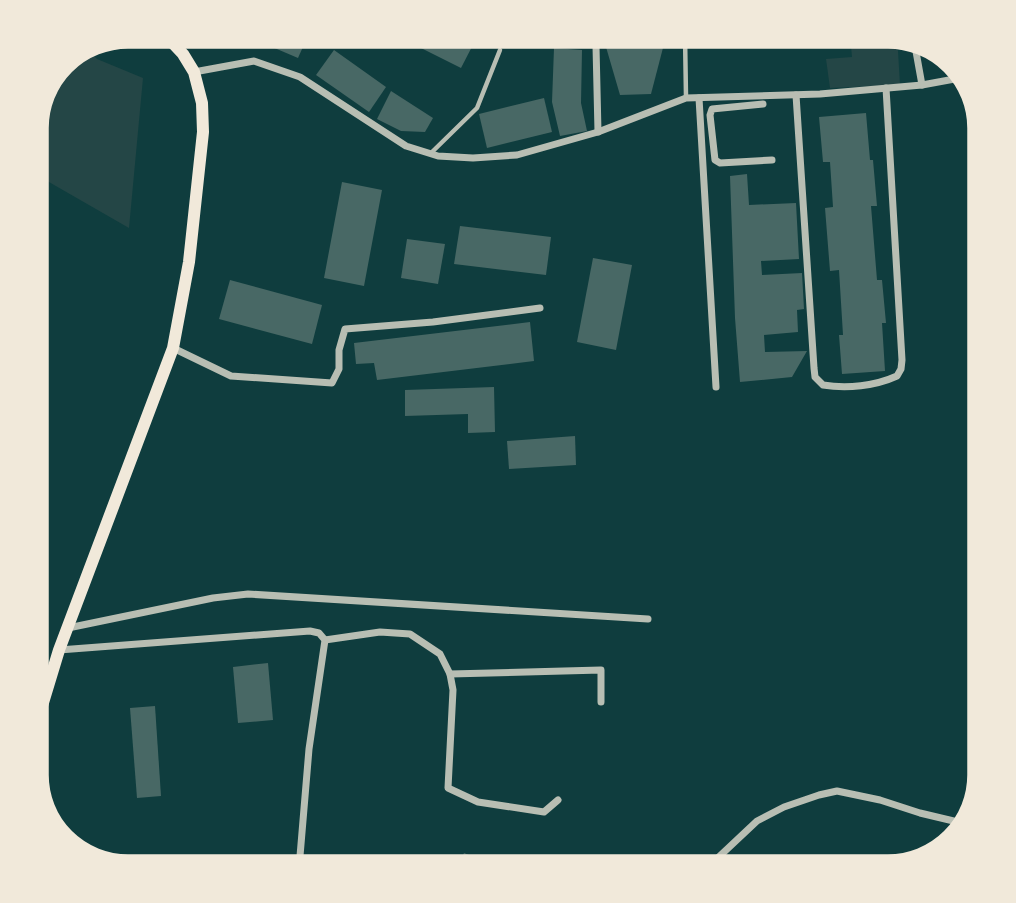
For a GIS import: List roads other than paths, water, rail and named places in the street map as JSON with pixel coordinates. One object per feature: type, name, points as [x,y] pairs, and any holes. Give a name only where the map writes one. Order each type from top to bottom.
[{"type":"main road","points":[[47,690],[67,628],[173,348],[189,262],[203,132],[201,103],[194,72],[176,47]]},
{"type":"street","points":[[596,47],[598,132]]},
{"type":"street","points":[[916,52],[922,85]]},
{"type":"street","points":[[194,72],[254,61],[300,77],[406,146],[438,156],[473,158],[517,155],[598,132],[685,98],[796,95],[922,85],[952,79]]},
{"type":"street","points":[[796,95],[814,368],[822,386],[839,388],[885,382],[897,376],[901,369],[886,88]]},
{"type":"street","points":[[703,97],[712,109]]},
{"type":"street","points":[[703,97],[702,155],[716,387]]},
{"type":"street","points":[[735,97],[736,106]]},
{"type":"street","points":[[712,109],[763,104]]},
{"type":"street","points":[[712,109],[710,115],[715,160],[720,163],[772,160]]},
{"type":"street","points":[[702,155],[714,153]]},
{"type":"street","points":[[173,348],[231,376],[332,383],[338,369],[339,351],[345,329],[540,308]]},
{"type":"street","points":[[67,628],[213,597],[248,594],[648,620]]},
{"type":"street","points":[[59,650],[310,631],[319,633],[325,640],[309,749],[300,856]]},
{"type":"street","points":[[325,640],[380,632],[410,634],[440,654],[450,674],[453,690],[448,788],[478,802],[544,812],[558,800]]},
{"type":"street","points":[[450,674],[601,670],[601,702]]},
{"type":"street","points":[[720,856],[757,821],[784,807],[837,791],[954,821]]},
{"type":"lane","points":[[685,47],[685,98]]},
{"type":"lane","points":[[430,154],[477,108],[500,50]]}]
